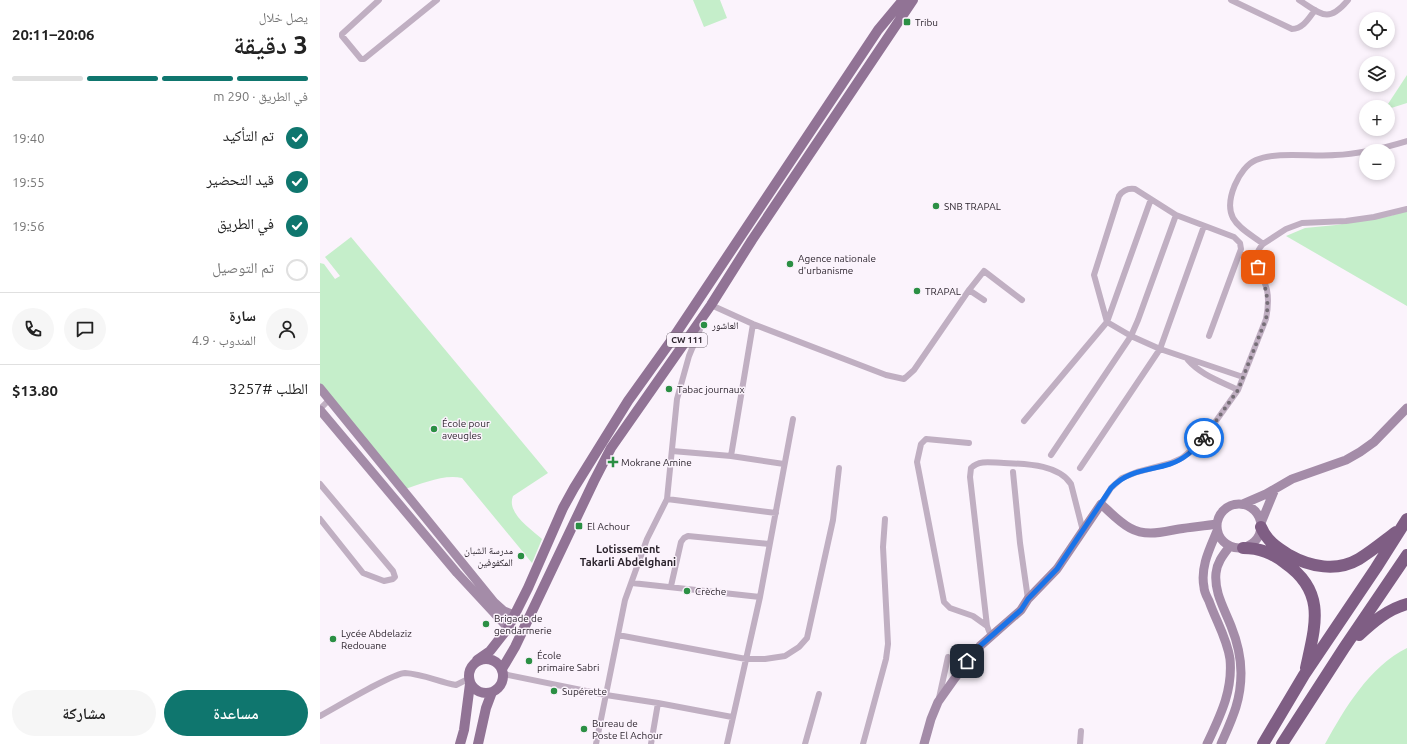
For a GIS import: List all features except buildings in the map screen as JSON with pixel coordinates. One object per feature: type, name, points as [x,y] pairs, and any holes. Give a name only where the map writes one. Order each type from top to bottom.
[{"type":"highway","points":[[1243,548],[1276,552],[1293,563],[1335,566],[1358,560],[1404,524]]},
{"type":"highway","points":[[1263,744],[1304,675],[1372,575],[1404,524]]},
{"type":"highway","points":[[1261,525],[1276,552]]},
{"type":"highway","points":[[1282,744],[1344,648],[1407,555]]},
{"type":"highway","points":[[1293,563],[1297,572],[1306,584],[1315,605],[1315,626],[1304,675]]},
{"type":"highway","points":[[1344,648],[1373,622],[1390,611],[1407,604]]},
{"type":"main road","points":[[460,744],[464,730],[469,681],[468,672],[477,660],[490,651],[508,628],[563,508],[574,488],[624,408],[675,335],[878,30],[903,0]]},
{"type":"main road","name":"CW 111","points":[[503,671],[611,448],[710,305],[913,0]]},
{"type":"main road","points":[[469,681],[479,692],[484,693],[492,692],[499,687],[502,682],[503,671],[495,661],[491,659],[477,660]]},
{"type":"main road","points":[[478,744],[486,708],[492,692]]},
{"type":"street","points":[[379,0],[342,34],[342,36],[361,59],[364,59],[437,0]]},
{"type":"street","points":[[1231,0],[1292,29],[1301,27],[1315,10]]},
{"type":"street","points":[[1299,0],[1324,14],[1332,14],[1339,11],[1348,0]]},
{"type":"street","points":[[1263,244],[1242,228],[1233,218],[1230,207],[1232,193],[1237,179],[1244,168],[1254,160],[1280,156],[1334,156],[1359,153],[1407,141]]},
{"type":"street","points":[[1209,336],[1241,246],[1237,239],[1176,214],[1138,191],[1131,188],[1124,190],[1120,196],[1094,275],[1107,322],[1131,336],[1160,349],[1244,377]]},
{"type":"street","points":[[1024,421],[1107,322],[1151,199]]},
{"type":"street","points":[[938,702],[967,661],[991,636],[1021,610],[1028,599],[1057,569],[1111,488],[1122,478],[1141,471],[1171,464],[1193,450],[1238,390],[1266,319],[1268,309],[1267,290],[1258,267],[1256,256],[1259,247],[1286,229],[1302,223],[1346,221],[1374,217],[1407,209]]},
{"type":"street","points":[[1050,455],[1131,336],[1176,214]]},
{"type":"street","points":[[1080,468],[1160,349],[1204,226]]},
{"type":"street","points":[[596,744],[625,600],[647,539],[667,499],[676,399],[689,356],[710,305],[753,324],[886,375],[904,379],[914,370],[969,290],[984,271],[1022,300]]},
{"type":"street","points":[[969,290],[984,300]]},
{"type":"street","points":[[731,456],[753,324]]},
{"type":"street","points":[[1187,358],[1194,367],[1202,373],[1238,390]]},
{"type":"street","points":[[320,388],[494,602],[504,611],[514,615]]},
{"type":"street","points":[[330,400],[320,409],[457,573],[508,628]]},
{"type":"street","points":[[1207,744],[1225,703],[1229,689],[1230,674],[1230,659],[1226,643],[1204,587],[1204,571],[1207,554],[1217,528],[1218,518],[1225,508],[1230,505],[1243,504],[1258,498],[1292,479],[1331,466],[1360,452],[1374,442],[1407,408]]},
{"type":"street","points":[[727,744],[760,597],[793,419]]},
{"type":"street","points":[[969,443],[926,439],[920,444],[917,462],[944,600],[950,608],[973,616],[987,626]]},
{"type":"street","points":[[672,451],[731,456],[784,464]]},
{"type":"street","points":[[991,636],[987,626],[970,477],[971,468],[979,462],[1022,463],[1052,470],[1067,478],[1083,532]]},
{"type":"street","points":[[618,635],[746,659],[765,659],[785,656],[799,647],[807,638],[833,520],[839,468]]},
{"type":"street","points":[[1014,472],[1020,543],[1028,599]]},
{"type":"street","points":[[320,484],[393,571],[395,577],[384,581],[359,570],[320,519]]},
{"type":"street","points":[[1217,528],[1220,537],[1230,546],[1243,548],[1250,545],[1260,534],[1261,525],[1275,489]]},
{"type":"street","points":[[667,499],[776,513]]},
{"type":"street","points":[[1100,504],[1123,523],[1140,532],[1159,533],[1217,528]]},
{"type":"street","points":[[1243,504],[1248,505],[1257,513],[1261,525]]},
{"type":"street","points":[[863,744],[886,659],[888,644],[883,547],[885,519]]},
{"type":"street","points":[[671,586],[681,542],[688,536],[769,544]]},
{"type":"street","points":[[1221,744],[1237,707],[1241,673],[1236,640],[1222,607],[1216,585],[1216,572],[1218,564],[1230,546]]},
{"type":"street","points":[[632,583],[671,586],[760,597]]},
{"type":"street","points":[[924,744],[931,719],[938,702],[948,657]]},
{"type":"street","points":[[503,671],[606,695],[732,717]]},
{"type":"street","points":[[320,716],[400,673],[422,675],[456,686],[469,681]]},
{"type":"street","points":[[805,744],[819,694]]},
{"type":"street","points":[[651,744],[658,703]]},
{"type":"street","points":[[1080,744],[1081,731]]},
{"type":"green space","points":[[693,0],[720,0],[727,18],[704,27]]},
{"type":"green space","points":[[1407,75],[1407,103],[1395,107],[1395,100],[1391,100]]},
{"type":"green space","points":[[1407,211],[1407,306],[1286,236],[1305,228],[1336,225],[1390,216]]},
{"type":"green space","name":"École pour aveugles","points":[[351,237],[548,473],[513,496],[513,508],[516,514],[542,539],[532,563],[462,478],[440,478],[405,489],[320,385],[320,263],[324,264],[335,279],[340,276],[325,257]]},
{"type":"green space","points":[[1407,648],[1407,744],[1325,744],[1341,716],[1370,677],[1393,656]]},
{"type":"way so far","points":[[1204,438],[1238,390],[1266,319],[1268,309],[1267,290],[1258,267]]},
{"type":"place","name":"Tribu","points":[[907,22]]},
{"type":"place","name":"SNB TRAPAL","points":[[936,206]]},
{"type":"place","name":"Agence nationale d'urbanisme","points":[[790,264]]},
{"type":"place","name":"TRAPAL","points":[[917,291]]},
{"type":"place","name":"العاشور","points":[[704,325]]},
{"type":"place","name":"Tabac journaux","points":[[669,389]]},
{"type":"place","name":"École pour aveugles","points":[[434,429]]},
{"type":"place","name":"Mokrane Amine","points":[[613,462]]},
{"type":"place","name":"El Achour","points":[[579,526]]},
{"type":"place","name":"مدرسة الشبان المكفوفين","points":[[521,556]]},
{"type":"place","name":"Crèche","points":[[687,591]]},
{"type":"place","name":"Brigade de gendarmerie","points":[[486,624]]},
{"type":"place","name":"Lycée Abdelaziz Redouane","points":[[333,639]]},
{"type":"place","name":"École primaire Sabri","points":[[529,661]]},
{"type":"place","name":"Supérette","points":[[554,691]]},
{"type":"place","name":"Bureau de Poste El Achour","points":[[584,729]]},
{"type":"district","name":"Lotissement Takarli Abdelghani","points":[[628,555]]},
{"type":"route","points":[[967,661],[980,646],[1021,610],[1028,599],[1057,569],[1111,488],[1116,483],[1130,474],[1171,464],[1193,450],[1204,438]]}]
